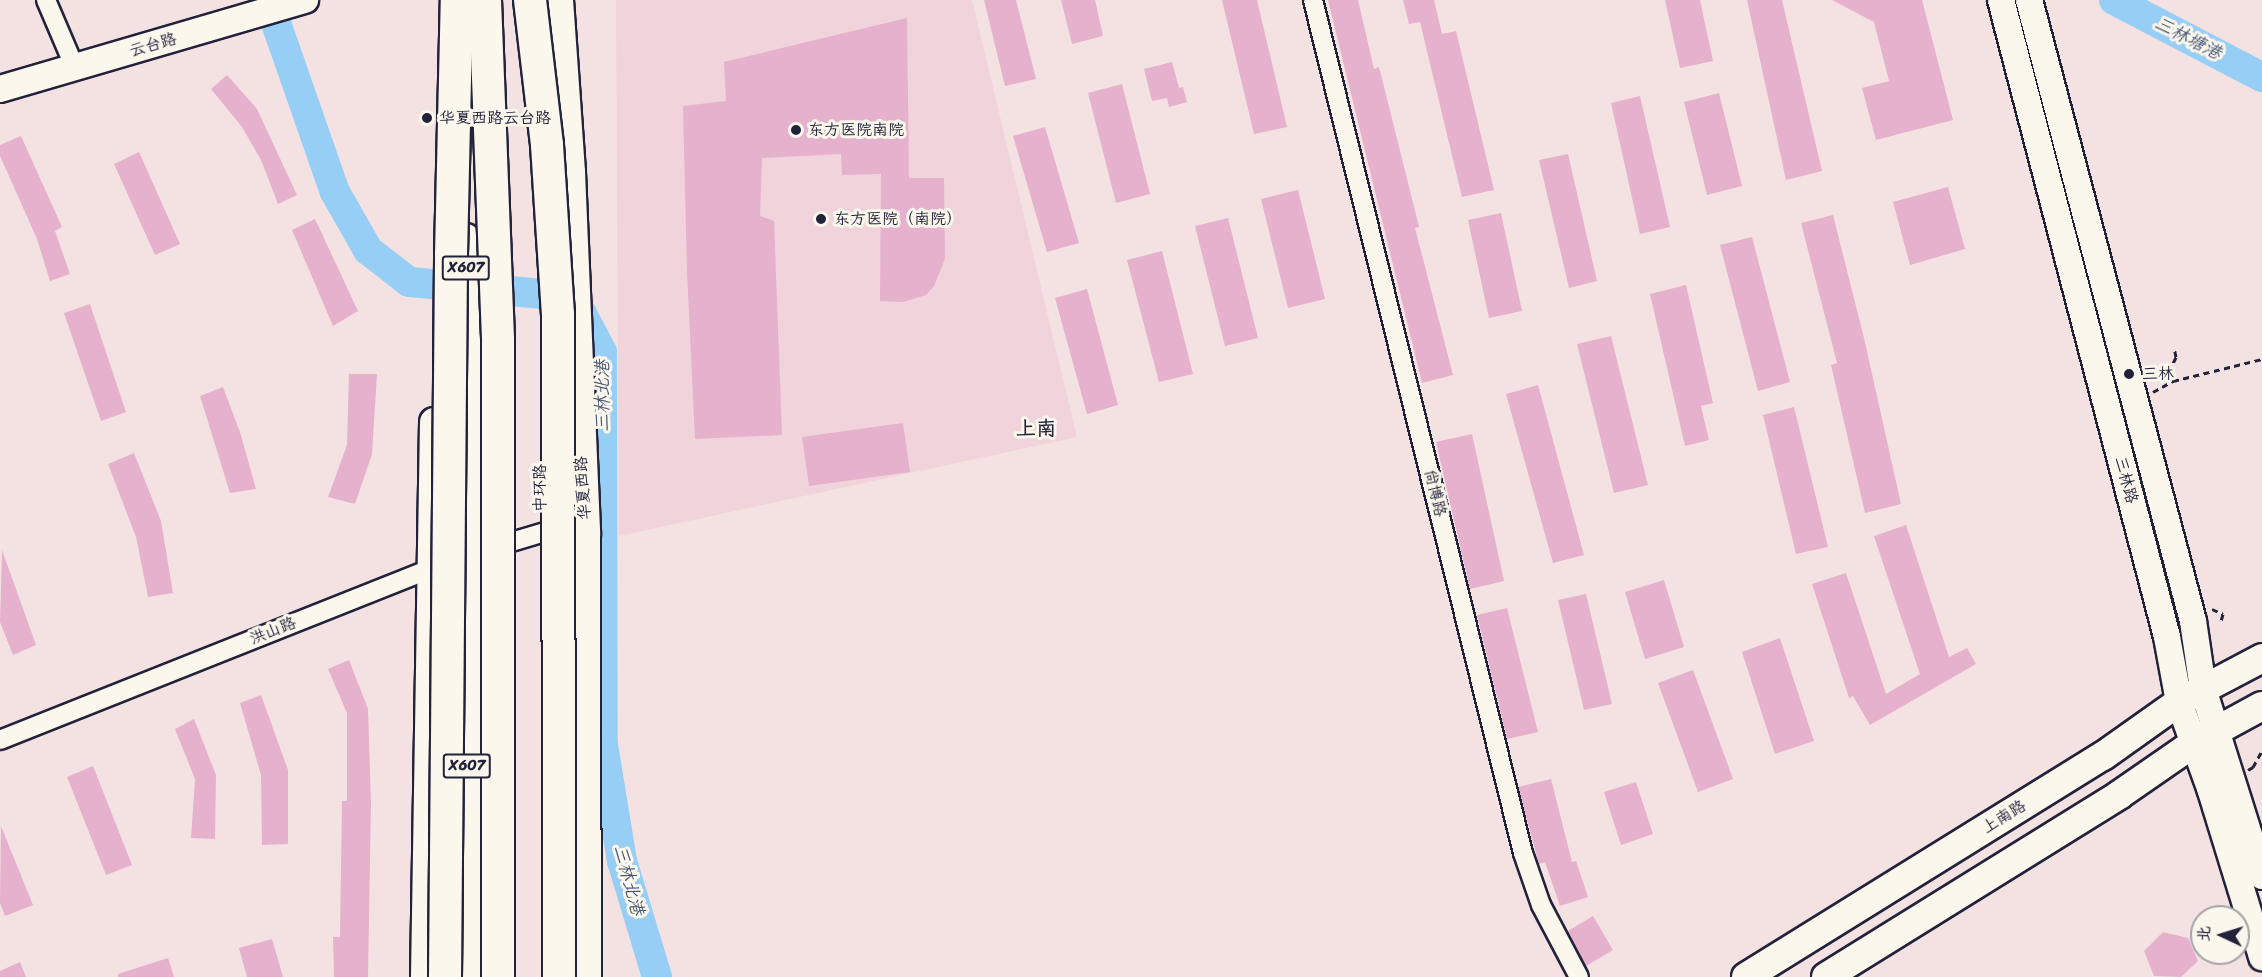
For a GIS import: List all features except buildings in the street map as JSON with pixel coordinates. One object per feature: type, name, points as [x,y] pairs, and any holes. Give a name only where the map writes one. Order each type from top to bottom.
[{"type":"highway","points":[[445,977],[451,255],[457,0]]},
{"type":"highway","points":[[485,0],[498,340],[498,977]]},
{"type":"highway","points":[[529,0],[547,145],[558,314],[559,977]]},
{"type":"highway","name":"中环路","points":[[529,0],[541,296],[538,977]]},
{"type":"main road","name":"云台路","points":[[0,89],[305,0]]},
{"type":"main road","points":[[425,977],[435,348],[452,179],[444,0]]},
{"type":"main road","name":"X607","points":[[449,0],[452,179],[469,359],[466,977]]},
{"type":"main road","name":"华夏西路","points":[[545,977],[551,319],[544,55],[549,0]]},
{"type":"main road","name":"华夏西路","points":[[559,0],[571,172],[582,482],[586,535],[587,977]]},
{"type":"main road","name":"三林路","points":[[2001,0],[2167,637],[2191,695],[2205,738],[2262,876]]},
{"type":"main road","name":"三林路","points":[[2028,0],[2193,621],[2191,695]]},
{"type":"main road","name":"上南路","points":[[1746,977],[2103,756],[2191,695],[2262,658]]},
{"type":"main road","points":[[1826,977],[2119,795],[2205,738],[2262,706]]},
{"type":"main road","name":"三林路","points":[[2205,738],[2211,791],[2262,957]]},
{"type":"street","points":[[46,0],[75,68]]},
{"type":"street","name":"尚博路","points":[[1313,0],[1523,853],[1541,905],[1579,977]]},
{"type":"street","name":"洪山路","points":[[0,740],[432,568],[548,531]]},
{"type":"path","points":[[2173,381],[2262,359]]},
{"type":"path","points":[[2212,609],[2223,614],[2221,621]]},
{"type":"path","points":[[2244,772],[2253,767],[2262,751]]},
{"type":"shaded area","name":"东方医院（南院）","points":[[616,0],[972,0],[1077,437],[619,536]]},
{"type":"waterway","name":"三林北港","points":[[268,0],[335,192],[368,250],[409,282],[543,294],[582,314],[602,352],[603,745],[622,861],[657,977]]},
{"type":"waterway","name":"三林塘港","points":[[2114,0],[2262,77]]},
{"type":"place","name":"华夏西路云台路","points":[[427,118]]},
{"type":"place","name":"东方医院南院","points":[[796,130]]},
{"type":"place","name":"东方医院（南院）","points":[[821,219]]},
{"type":"place","name":"三林","points":[[2129,374]]},
{"type":"district","name":"上南","points":[[1036,428]]}]
